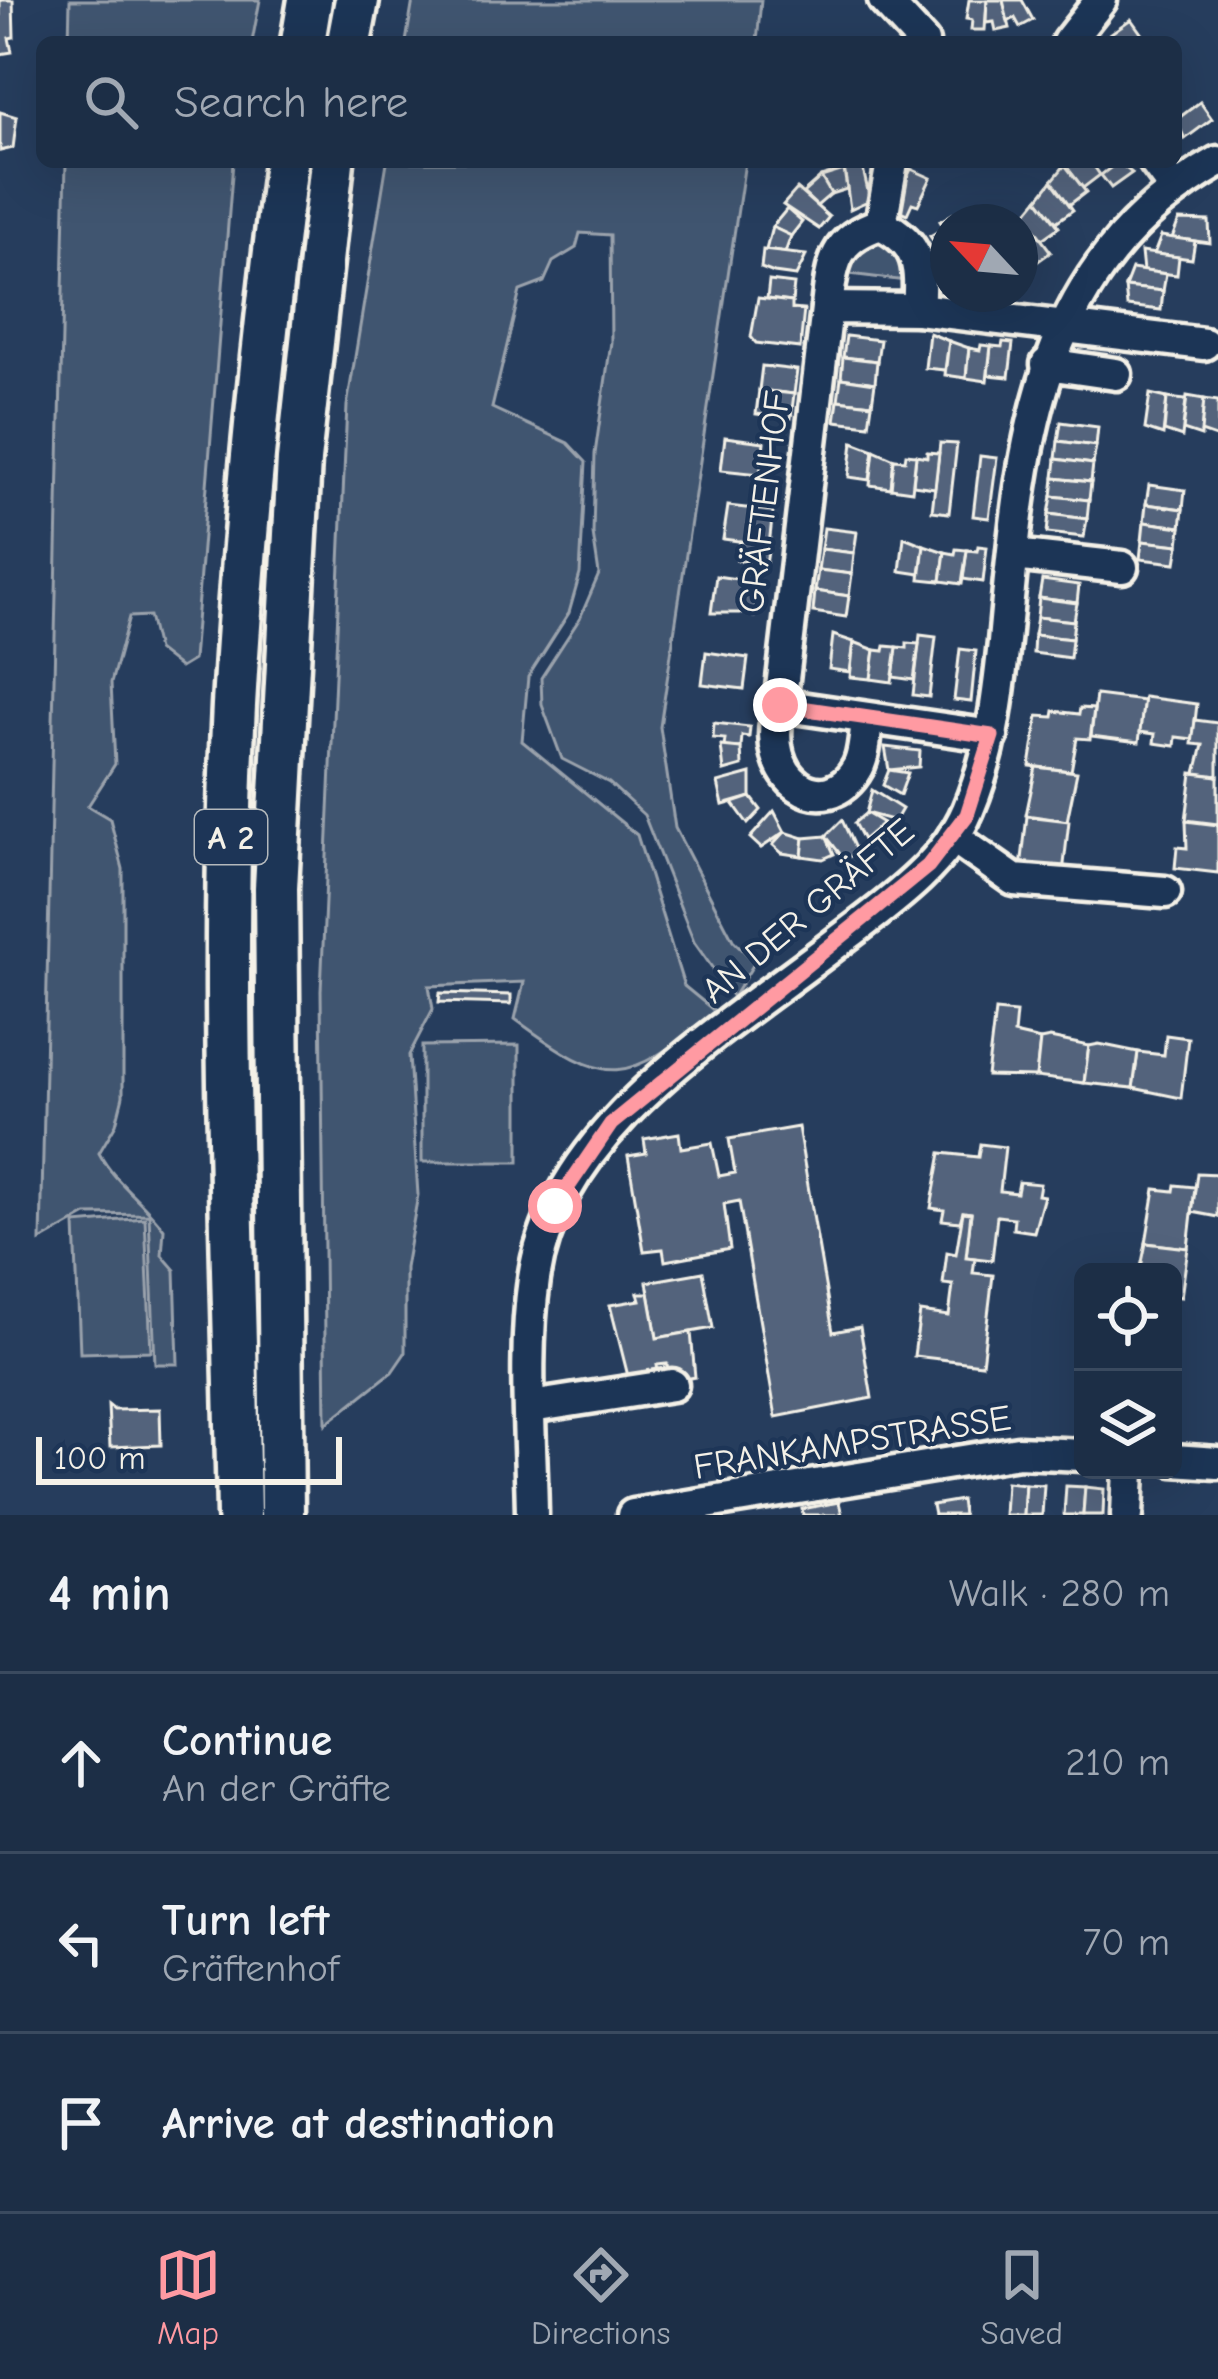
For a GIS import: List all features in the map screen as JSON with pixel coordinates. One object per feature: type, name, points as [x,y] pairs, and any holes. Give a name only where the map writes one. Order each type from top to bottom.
[{"type":"highway","points":[[304,36],[310,0]]},
{"type":"highway","points":[[351,36],[356,0]]},
{"type":"highway","name":"A 2","points":[[238,1515],[228,953],[234,707],[253,453],[285,168]]},
{"type":"highway","name":"A 2","points":[[282,1515],[276,888],[299,460],[331,168]]},
{"type":"street","points":[[884,0],[917,36]]},
{"type":"street","points":[[1074,36],[1101,0]]},
{"type":"street","name":"AN DER GRÄFTE","points":[[532,1515],[534,1279],[555,1206],[611,1124],[900,892],[953,837],[967,815],[992,736],[1034,407],[1061,326],[1105,254],[1175,189],[1218,162]]},
{"type":"street","points":[[891,168],[881,224],[915,249],[920,268],[918,309]]},
{"type":"street","points":[[1159,168],[1175,189]]},
{"type":"street","name":"GRÄFTENHOF","points":[[867,720],[860,764],[846,782],[829,791],[805,789],[784,777],[773,755],[832,258],[848,237],[881,224]]},
{"type":"street","points":[[827,308],[918,309],[1204,344]]},
{"type":"street","points":[[1047,364],[1117,374]]},
{"type":"street","points":[[1014,555],[1122,567]]},
{"type":"street","points":[[780,705],[992,736]]},
{"type":"street","points":[[953,837],[1014,880],[1165,892]]},
{"type":"street","points":[[531,1407],[671,1385]]},
{"type":"street","name":"FRANKAMPSTRASSE","points":[[633,1515],[1018,1452],[1074,1455]]},
{"type":"street","points":[[1182,1460],[1218,1462]]},
{"type":"street","points":[[1127,1515],[1129,1479]]},
{"type":"shaded area","points":[[70,0],[260,0],[253,36],[69,36]]},
{"type":"shaded area","points":[[413,0],[761,0],[758,36],[407,36]]},
{"type":"shaded area","points":[[66,168],[233,168],[193,660],[180,668],[157,650],[149,616],[129,617],[111,683],[115,764],[88,806],[110,819],[123,869],[123,1096],[116,1124],[99,1153],[164,1229],[162,1255],[175,1270],[178,1364],[155,1364],[149,1214],[87,1215],[41,1241]]},
{"type":"shaded area","points":[[386,168],[744,168],[660,727],[675,828],[733,940],[755,962],[733,997],[694,942],[644,815],[609,783],[562,759],[542,705],[541,678],[580,618],[599,574],[593,534],[595,454],[611,342],[610,235],[580,233],[576,248],[553,262],[544,282],[520,291],[492,408],[568,443],[586,462],[580,574],[569,613],[528,677],[522,741],[637,835],[684,986],[717,1013],[660,1054],[618,1070],[575,1059],[515,1019],[524,982],[429,986],[433,1009],[409,1055],[418,1195],[405,1268],[405,1353],[392,1372],[326,1424],[321,991],[347,406]]},
{"type":"shaded area","points":[[869,236],[899,246],[906,281],[842,273]]},
{"type":"shaded area","points":[[519,1045],[519,1162],[422,1162],[422,1046]]},
{"type":"shaded area","points":[[145,1218],[151,1351],[80,1353],[75,1224]]},
{"type":"building","points":[[0,0],[13,0],[14,37],[9,38],[12,52],[0,54]]},
{"type":"building","points":[[969,0],[987,0],[985,30],[971,30],[972,20],[966,19]]},
{"type":"building","points":[[987,0],[1003,0],[1010,28],[996,31],[994,22],[986,23]]},
{"type":"building","points":[[1003,0],[1022,0],[1033,20],[1020,27],[1015,18],[1008,22]]},
{"type":"building","points":[[1131,19],[1143,36],[1107,36]]},
{"type":"building","points":[[1200,102],[1212,119],[1185,139],[1182,116]]},
{"type":"building","points":[[0,112],[17,117],[13,148],[0,151]]},
{"type":"building","points":[[844,168],[863,168],[870,200],[850,209]]},
{"type":"building","points":[[1067,168],[1095,168],[1100,175],[1083,188]]},
{"type":"building","points":[[1067,168],[1086,192],[1069,205],[1052,181]]},
{"type":"building","points":[[1110,168],[1132,173],[1111,188],[1101,175]]},
{"type":"building","points":[[911,169],[931,178],[918,205],[912,203],[907,214],[893,208]]},
{"type":"building","points":[[844,170],[847,189],[831,194],[821,177]]},
{"type":"building","points":[[821,177],[831,194],[817,206],[803,193]]},
{"type":"building","points":[[1052,181],[1073,210],[1056,222],[1038,199]]},
{"type":"building","points":[[797,189],[829,217],[819,229],[783,205]]},
{"type":"building","points":[[1038,199],[1059,227],[1042,239],[1038,204],[1034,204]]},
{"type":"building","points":[[787,209],[802,222],[791,236],[772,227]]},
{"type":"building","points":[[1179,220],[1209,221],[1210,243],[1172,238]]},
{"type":"building","points":[[772,227],[791,236],[785,253],[766,250]]},
{"type":"building","points":[[1038,235],[1051,252],[1038,261]]},
{"type":"building","points":[[1161,236],[1195,241],[1192,259],[1154,254]]},
{"type":"building","points":[[763,250],[806,255],[796,276],[761,268]]},
{"type":"building","points":[[1141,252],[1179,257],[1177,275],[1143,271]]},
{"type":"building","points":[[1132,269],[1166,274],[1163,291],[1125,287]]},
{"type":"building","points":[[769,281],[794,284],[792,302],[767,299]]},
{"type":"building","points":[[1125,287],[1163,291],[1161,310],[1127,306]]},
{"type":"building","points":[[758,298],[792,302],[792,309],[804,310],[800,348],[756,343],[751,337]]},
{"type":"building","points":[[929,333],[949,341],[945,370],[925,368]]},
{"type":"building","points":[[846,336],[880,340],[877,361],[843,357]]},
{"type":"building","points":[[949,341],[969,348],[966,378],[945,375]]},
{"type":"building","points":[[1003,342],[1013,343],[1009,377],[988,375],[991,346],[1002,347]]},
{"type":"building","points":[[981,345],[991,346],[987,381],[966,378],[969,348],[980,350]]},
{"type":"building","points":[[843,357],[877,361],[875,383],[841,378]]},
{"type":"building","points":[[762,366],[797,370],[794,394],[759,390]]},
{"type":"building","points":[[841,378],[875,383],[872,404],[838,400]]},
{"type":"building","points":[[759,390],[794,394],[791,418],[756,414]]},
{"type":"building","points":[[1150,394],[1167,398],[1163,435],[1145,429]]},
{"type":"building","points":[[1187,396],[1204,399],[1201,436],[1183,430]]},
{"type":"building","points":[[1167,398],[1186,400],[1182,437],[1164,431]]},
{"type":"building","points":[[1204,399],[1218,401],[1218,438],[1201,432]]},
{"type":"building","points":[[838,400],[872,404],[869,425],[835,421]]},
{"type":"building","points":[[1061,422],[1098,427],[1096,446],[1058,441]]},
{"type":"building","points":[[725,437],[764,442],[760,474],[721,470]]},
{"type":"building","points":[[1058,441],[1096,446],[1093,464],[1056,459]]},
{"type":"building","points":[[853,442],[874,450],[870,480],[849,477]]},
{"type":"building","points":[[940,443],[957,444],[949,513],[932,511]]},
{"type":"building","points":[[874,450],[894,459],[891,488],[870,485]]},
{"type":"building","points":[[927,452],[939,453],[935,488],[913,485],[916,455],[927,457]]},
{"type":"building","points":[[906,454],[916,455],[912,491],[891,488],[894,459],[905,460]]},
{"type":"building","points":[[980,456],[997,458],[989,518],[973,516]]},
{"type":"building","points":[[1056,459],[1093,464],[1091,482],[1054,478]]},
{"type":"building","points":[[1054,478],[1091,482],[1089,500],[1052,496]]},
{"type":"building","points":[[1149,485],[1185,490],[1183,509],[1146,504]]},
{"type":"building","points":[[1052,496],[1089,500],[1087,519],[1049,514]]},
{"type":"building","points":[[1146,504],[1183,509],[1181,527],[1144,522]]},
{"type":"building","points":[[728,506],[773,511],[769,545],[723,539]]},
{"type":"building","points":[[1049,514],[1087,519],[1084,537],[1047,533]]},
{"type":"building","points":[[1144,522],[1181,527],[1179,545],[1142,541]]},
{"type":"building","points":[[824,528],[857,532],[854,553],[821,549]]},
{"type":"building","points":[[904,537],[924,545],[920,574],[900,571]]},
{"type":"building","points":[[740,541],[769,545],[766,564],[737,560]]},
{"type":"building","points":[[1142,541],[1179,545],[1176,563],[1140,559]]},
{"type":"building","points":[[924,545],[945,552],[941,581],[920,579]]},
{"type":"building","points":[[978,546],[987,547],[983,582],[963,579],[967,550],[977,551]]},
{"type":"building","points":[[821,549],[854,553],[852,574],[818,570]]},
{"type":"building","points":[[956,549],[967,550],[962,584],[941,581],[945,552],[955,554]]},
{"type":"building","points":[[818,570],[852,574],[849,596],[815,591]]},
{"type":"building","points":[[716,576],[758,582],[754,618],[753,613],[711,613]]},
{"type":"building","points":[[1042,580],[1079,585],[1077,603],[1039,598]]},
{"type":"building","points":[[815,591],[849,596],[846,617],[813,612]]},
{"type":"building","points":[[1039,598],[1077,603],[1074,621],[1037,617]]},
{"type":"building","points":[[1037,617],[1074,621],[1072,639],[1034,635]]},
{"type":"building","points":[[833,635],[854,642],[850,672],[829,669]]},
{"type":"building","points":[[920,635],[936,637],[929,697],[913,695]]},
{"type":"building","points":[[1034,635],[1072,639],[1070,658],[1033,653]]},
{"type":"building","points":[[854,642],[875,650],[871,679],[850,677]]},
{"type":"building","points":[[907,643],[919,644],[914,680],[893,677],[897,647],[907,648]]},
{"type":"building","points":[[885,646],[897,647],[892,682],[871,679],[875,650],[884,651]]},
{"type":"building","points":[[960,649],[976,651],[971,702],[954,700]]},
{"type":"building","points":[[706,652],[748,658],[744,689],[702,684]]},
{"type":"building","points":[[1096,695],[1144,701],[1139,742],[1091,736]]},
{"type":"building","points":[[1144,697],[1197,704],[1193,739],[1176,737],[1175,746],[1154,743],[1155,734],[1140,732]]},
{"type":"building","points":[[1080,708],[1094,709],[1090,739],[1077,738],[1071,771],[1030,766],[1038,716],[1053,717],[1054,711],[1079,714]]},
{"type":"building","points":[[1195,720],[1218,723],[1218,776],[1196,773],[1203,745],[1192,744]]},
{"type":"building","points":[[714,723],[750,727],[749,737],[742,736],[741,748],[724,747],[725,739],[713,738]]},
{"type":"building","points":[[721,746],[741,748],[742,766],[724,771]]},
{"type":"building","points":[[885,747],[920,751],[919,767],[889,770]]},
{"type":"building","points":[[1036,767],[1077,772],[1067,821],[1026,815]]},
{"type":"building","points":[[889,770],[908,773],[900,795],[883,785]]},
{"type":"building","points":[[1192,773],[1218,776],[1218,824],[1186,820]]},
{"type":"building","points":[[751,774],[751,797],[723,805],[718,783]]},
{"type":"building","points":[[872,790],[902,809],[895,821],[866,813]]},
{"type":"building","points":[[751,797],[761,810],[748,824],[733,803]]},
{"type":"building","points":[[774,811],[785,832],[761,848],[750,838]]},
{"type":"building","points":[[866,813],[883,823],[863,840],[854,823]]},
{"type":"building","points":[[1027,816],[1069,821],[1063,873],[1021,868]]},
{"type":"building","points":[[842,820],[857,853],[844,859],[826,836]]},
{"type":"building","points":[[1186,821],[1218,825],[1218,873],[1175,868],[1177,847],[1187,848]]},
{"type":"building","points":[[785,832],[804,838],[802,856],[782,853],[773,845]]},
{"type":"building","points":[[826,836],[834,854],[823,859],[802,856],[804,838]]},
{"type":"building","points":[[440,993],[511,995],[511,1004],[439,1002]]},
{"type":"building","points":[[995,1011],[1016,1013],[1014,1034],[1040,1040],[1036,1077],[987,1076]]},
{"type":"building","points":[[1166,1035],[1188,1038],[1181,1098],[1133,1088],[1138,1052],[1164,1055]]},
{"type":"building","points":[[1040,1040],[1089,1046],[1084,1083],[1036,1077]]},
{"type":"building","points":[[1089,1046],[1138,1052],[1133,1088],[1084,1083]]},
{"type":"building","points":[[798,1127],[833,1332],[860,1327],[872,1398],[776,1417],[739,1201],[724,1204],[730,1249],[665,1261],[663,1249],[644,1251],[628,1156],[646,1153],[644,1139],[679,1133],[681,1148],[712,1143],[719,1176],[735,1173],[729,1139]]},
{"type":"building","points":[[980,1144],[1005,1147],[1000,1191],[1017,1193],[1019,1182],[1040,1184],[1038,1195],[1044,1196],[1034,1232],[1013,1229],[1014,1218],[997,1216],[992,1260],[966,1257],[971,1213],[963,1212],[960,1222],[942,1220],[944,1210],[931,1208],[941,1153],[978,1157]]},
{"type":"building","points":[[1197,1173],[1218,1174],[1218,1217],[1192,1212]]},
{"type":"building","points":[[1175,1185],[1195,1187],[1188,1248],[1146,1243],[1155,1189],[1174,1191]]},
{"type":"building","points":[[963,1212],[971,1213],[966,1257],[975,1258],[973,1273],[993,1275],[982,1364],[914,1356],[920,1312],[949,1316],[953,1285],[943,1284],[947,1252],[956,1254]]},
{"type":"building","points":[[1146,1243],[1188,1248],[1182,1290],[1182,1263],[1142,1263]]},
{"type":"building","points":[[703,1272],[713,1328],[657,1338],[647,1282]]},
{"type":"building","points":[[638,1293],[649,1293],[657,1338],[691,1332],[695,1377],[670,1382],[667,1364],[657,1365],[658,1371],[628,1376],[610,1305],[640,1300]]},
{"type":"building","points":[[108,1405],[114,1410],[160,1409],[161,1445],[110,1447]]},
{"type":"building","points":[[1006,1482],[1025,1484],[1023,1515],[1004,1515]]},
{"type":"building","points":[[1025,1484],[1044,1485],[1042,1515],[1023,1515]]},
{"type":"building","points":[[1066,1486],[1085,1487],[1083,1515],[1064,1515]]},
{"type":"building","points":[[1085,1487],[1104,1489],[1103,1515],[1083,1515]]},
{"type":"building","points":[[961,1500],[963,1515],[934,1515],[932,1505]]},
{"type":"building","points":[[839,1502],[842,1515],[803,1515],[802,1509]]},
{"type":"route","points":[[555,1206],[611,1124],[900,892],[928,866],[967,815],[992,736],[780,705]]}]
